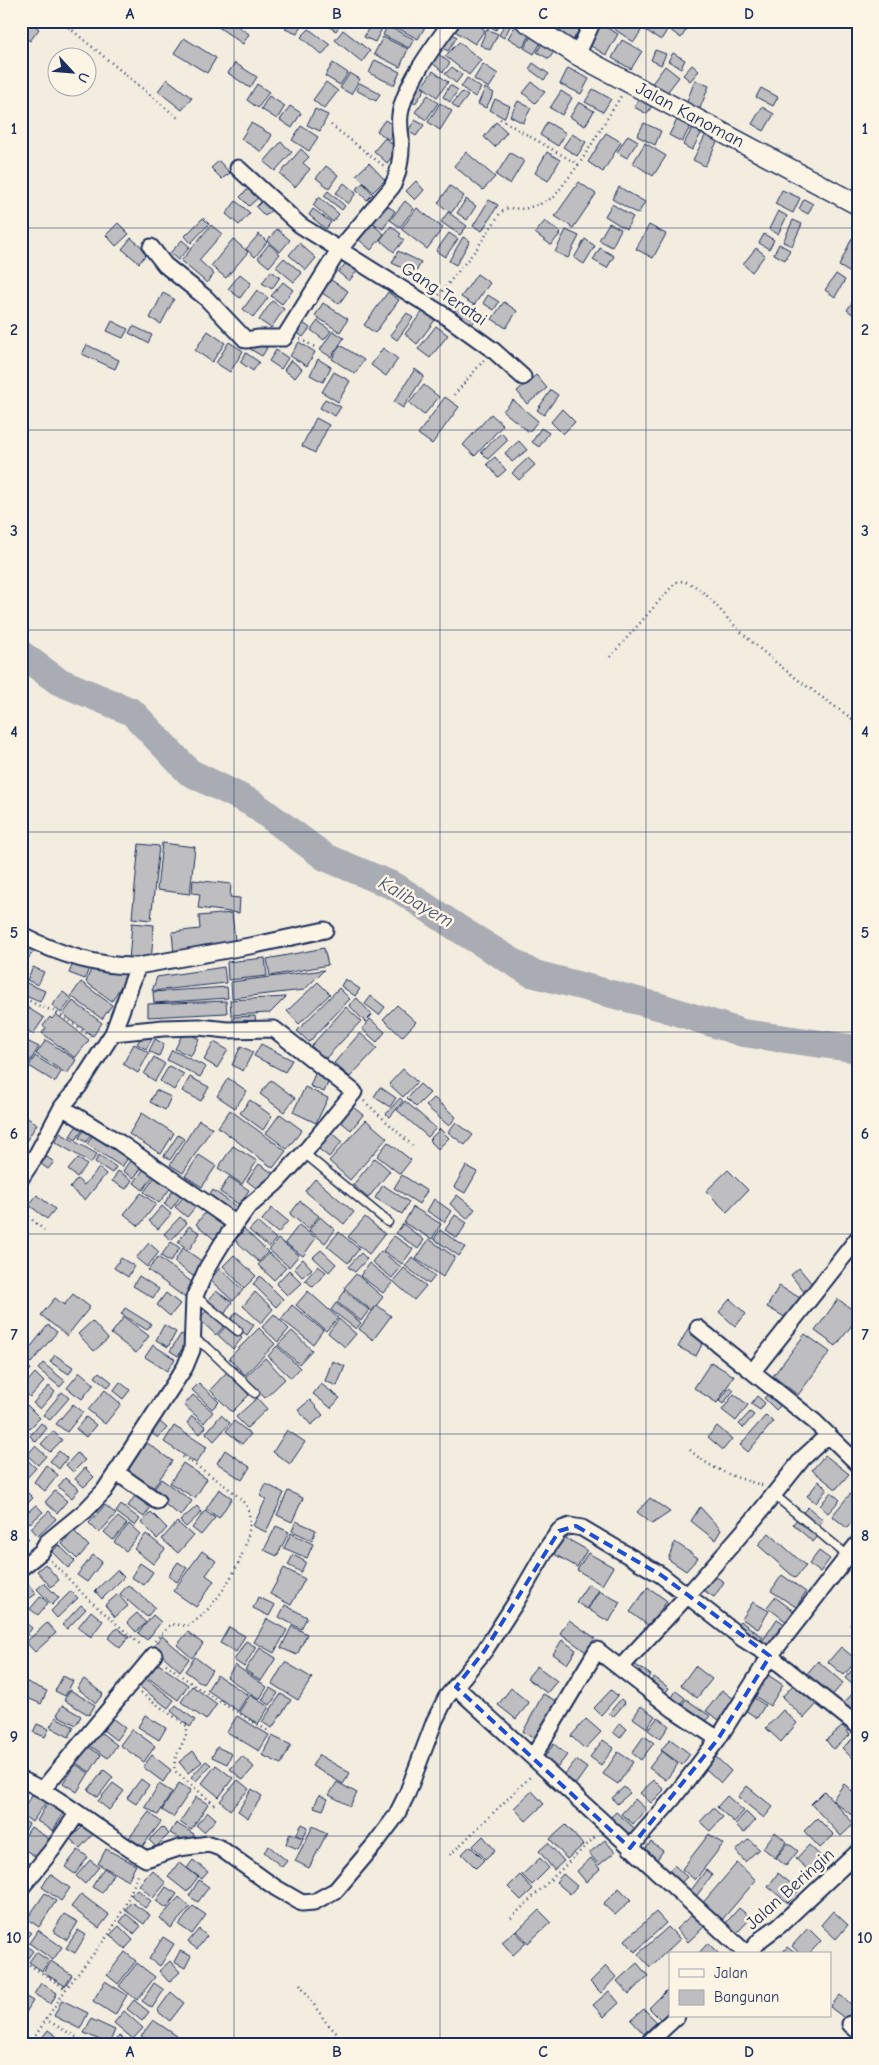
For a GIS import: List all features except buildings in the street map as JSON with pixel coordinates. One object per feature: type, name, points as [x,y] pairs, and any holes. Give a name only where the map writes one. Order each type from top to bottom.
[{"type":"street","points":[[151,247],[166,265],[206,298],[246,340],[284,338],[339,250],[392,187],[397,176],[401,140],[400,114],[411,85],[422,64],[452,21]]},
{"type":"street","name":"Jalan Kanoman","points":[[525,21],[578,54],[858,205]]},
{"type":"street","points":[[578,54],[593,21]]},
{"type":"street","name":"Gang Teratai","points":[[238,168],[300,225],[430,306],[493,350],[523,377]]},
{"type":"street","points":[[21,935],[50,950],[83,960],[118,966],[138,966],[325,930]]},
{"type":"street","points":[[21,1178],[37,1154],[62,1107],[79,1086],[113,1033],[138,966]]},
{"type":"street","points":[[21,1568],[41,1552],[47,1542],[85,1511],[104,1491],[185,1367],[192,1350],[192,1314],[195,1296],[207,1268],[235,1223],[247,1208],[276,1183],[304,1153],[354,1092],[274,1029],[227,1030],[200,1027],[163,1028],[113,1033]]},
{"type":"street","points":[[62,1107],[120,1143],[235,1223]]},
{"type":"street","points":[[753,1372],[858,1238]]},
{"type":"street","points":[[698,1328],[815,1422],[858,1464]]},
{"type":"street","points":[[620,1668],[687,1596],[755,1518],[786,1477],[828,1435]]},
{"type":"street","points":[[116,1472],[157,1501]]},
{"type":"street","points":[[21,1779],[43,1789],[146,1860],[179,1848],[209,1844],[217,1846],[281,1891],[302,1903],[307,1904],[320,1900],[336,1890],[396,1816],[407,1794],[435,1720],[446,1698],[485,1650],[516,1602],[548,1545],[559,1531],[570,1526],[582,1528],[661,1575],[743,1639],[770,1656],[858,1726]]},
{"type":"street","points":[[630,1848],[674,1797],[718,1738],[770,1656],[858,1543]]},
{"type":"street","points":[[43,1789],[129,1685],[153,1649]]},
{"type":"street","points":[[538,1761],[597,1650],[673,1708],[718,1738]]},
{"type":"street","points":[[456,1686],[630,1848],[746,1952]]},
{"type":"street","points":[[21,1888],[52,1850],[77,1814]]},
{"type":"street","name":"Jalan Beringin","points":[[750,1952],[761,1939],[794,1912],[858,1852]]},
{"type":"street","points":[[647,2044],[675,2018]]},
{"type":"lane","points":[[304,1153],[388,1222]]},
{"type":"lane","points":[[195,1296],[238,1331]]},
{"type":"lane","points":[[192,1338],[208,1348],[255,1392]]},
{"type":"lane","points":[[773,1494],[848,1556]]},
{"type":"path","points":[[60,21],[178,118]]},
{"type":"path","points":[[430,306],[462,269],[501,212],[508,208],[524,209],[554,197],[579,165],[629,82]]},
{"type":"path","points":[[500,119],[579,165]]},
{"type":"path","points":[[331,124],[397,176]]},
{"type":"path","points":[[454,394],[493,350]]},
{"type":"path","points":[[610,657],[676,582],[686,581],[696,587],[748,639],[789,674],[858,723]]},
{"type":"path","points":[[21,996],[37,1005],[56,1012],[104,1046]]},
{"type":"path","points":[[354,1092],[414,1147]]},
{"type":"path","points":[[21,1210],[44,1230]]},
{"type":"path","points":[[690,1450],[702,1462],[738,1478],[764,1485],[786,1477]]},
{"type":"path","points":[[153,1649],[170,1625],[184,1626],[192,1624],[221,1592],[236,1569],[246,1544],[250,1523],[247,1507],[239,1498],[180,1455]]},
{"type":"path","points":[[129,1685],[187,1726],[184,1742],[174,1764],[175,1770],[215,1805]]},
{"type":"path","points":[[450,1854],[538,1761]]},
{"type":"path","points":[[511,1918],[607,1826]]},
{"type":"path","points":[[30,2044],[66,1989],[109,1934],[124,1908],[146,1860]]},
{"type":"path","points":[[21,1959],[66,1989]]},
{"type":"path","points":[[300,1984],[325,2020],[347,2044]]},
{"type":"path","points":[[45,2019],[88,2044]]},
{"type":"highlighted area","points":[[576,1526],[661,1575],[770,1656],[718,1739],[630,1848],[456,1687],[485,1650],[559,1531]]},
{"type":"waterway","name":"Kalibayem","points":[[21,654],[58,681],[132,712],[189,772],[252,803],[325,857],[396,887],[459,929],[531,973],[661,1007],[743,1033],[858,1049]]}]
